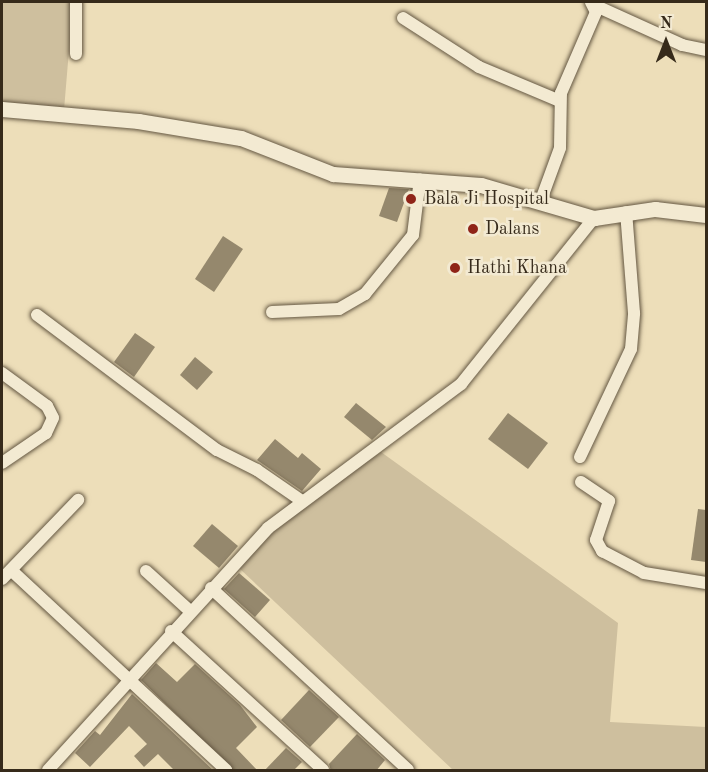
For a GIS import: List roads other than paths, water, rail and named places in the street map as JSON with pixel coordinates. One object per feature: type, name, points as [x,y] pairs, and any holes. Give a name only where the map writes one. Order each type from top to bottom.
[{"type":"street","points":[[76,2],[76,54]]},
{"type":"street","points":[[592,3],[682,45],[706,50]]},
{"type":"street","points":[[541,200],[560,148],[560,101],[595,15],[592,3]]},
{"type":"street","points":[[403,18],[478,67],[560,101]]},
{"type":"street","points":[[2,109],[219,134],[258,142],[345,176],[420,178],[481,185],[541,200],[594,218],[655,209],[706,215]]},
{"type":"street","points":[[272,312],[339,309],[365,294],[413,235],[420,178]]},
{"type":"street","points":[[580,457],[631,349],[634,313],[626,258],[626,212]]},
{"type":"street","points":[[48,771],[128,678],[268,528],[461,384],[594,218]]},
{"type":"street","points":[[37,315],[217,450],[257,470],[302,501]]},
{"type":"street","points":[[2,373],[47,406],[53,418],[46,433],[2,463]]},
{"type":"street","points":[[581,482],[609,501],[596,540],[602,551],[644,573],[706,583]]},
{"type":"street","points":[[78,500],[6,574],[128,678],[226,771]]},
{"type":"street","points":[[146,571],[190,611]]},
{"type":"street","points":[[211,588],[408,771]]},
{"type":"street","points":[[171,631],[323,771]]},
{"type":"place","name":"Bala Ji Hospital","points":[[411,199]]},
{"type":"place","name":"Dalans","points":[[473,229]]},
{"type":"place","name":"Hathi Khana","points":[[455,268]]}]
